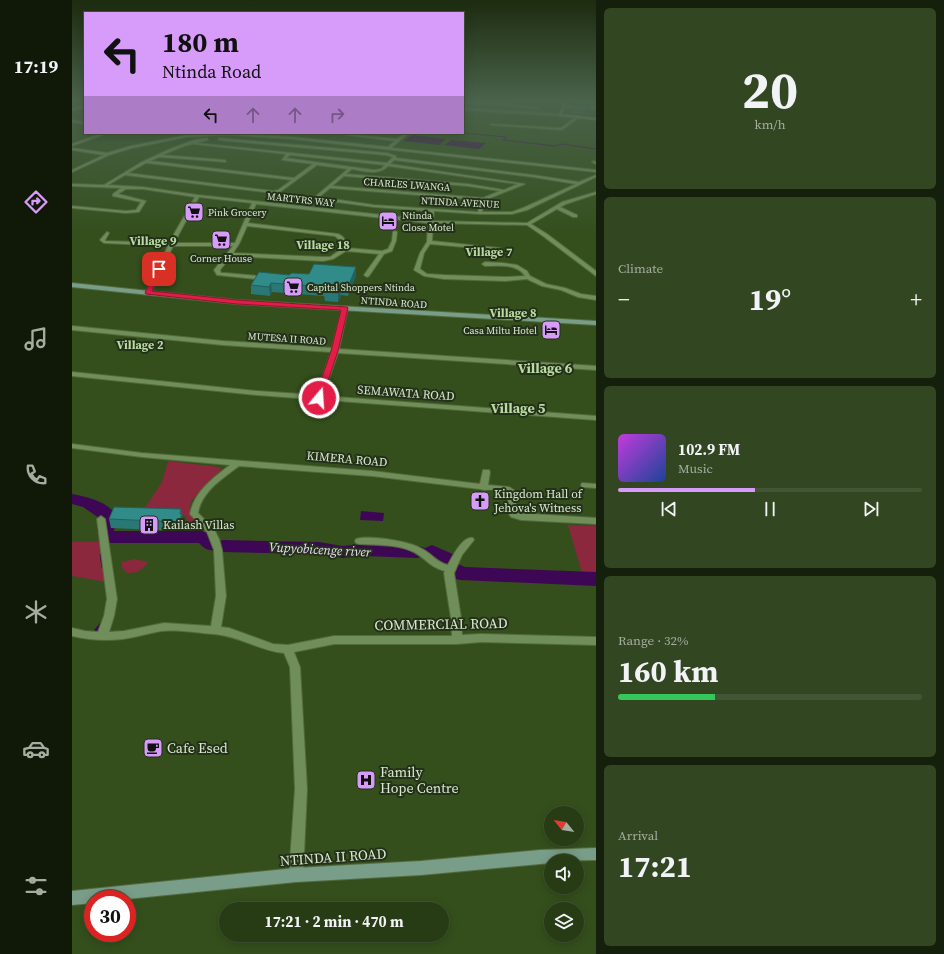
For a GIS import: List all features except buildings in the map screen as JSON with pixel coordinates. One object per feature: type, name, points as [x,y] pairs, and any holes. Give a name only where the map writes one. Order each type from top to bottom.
[{"type":"main road","name":"NTINDA ROAD","points":[[72,285],[237,302],[596,323]]},
{"type":"main road","name":"NTINDA II ROAD","points":[[72,898],[296,875],[421,868],[540,856],[596,854]]},
{"type":"street","points":[[72,171],[108,154],[143,145]]},
{"type":"street","points":[[173,145],[177,147]]},
{"type":"street","points":[[106,186],[147,162],[184,145]]},
{"type":"street","points":[[204,145],[387,165],[523,184]]},
{"type":"street","points":[[289,145],[387,154],[395,156],[393,159]]},
{"type":"street","points":[[337,149],[343,145]]},
{"type":"street","points":[[349,145],[596,171]]},
{"type":"street","points":[[388,149],[393,145]]},
{"type":"street","points":[[72,149],[108,154]]},
{"type":"street","points":[[290,153],[283,158],[315,164],[377,171],[382,170],[393,159]]},
{"type":"street","points":[[159,156],[225,161]]},
{"type":"street","points":[[393,159],[578,183]]},
{"type":"street","points":[[147,162],[296,179]]},
{"type":"street","points":[[126,174],[270,192],[279,191],[315,164]]},
{"type":"street","points":[[72,167],[78,167]]},
{"type":"street","points":[[329,187],[351,168]]},
{"type":"street","points":[[343,175],[468,185],[506,191]]},
{"type":"street","points":[[480,212],[483,199],[523,184],[533,176]]},
{"type":"street","name":"NTINDA AVENUE","points":[[329,187],[316,197],[320,200],[357,205],[432,210],[518,212],[596,176]]},
{"type":"street","name":"MARTYRS WAY","points":[[72,185],[126,187],[254,203],[431,222],[528,224]]},
{"type":"street","points":[[72,207],[126,212],[137,211],[144,201],[114,195],[126,187]]},
{"type":"street","name":"CHARLES LWANGA","points":[[329,187],[483,199]]},
{"type":"street","points":[[596,193],[575,199],[556,207],[528,224],[545,235],[596,274]]},
{"type":"street","points":[[148,293],[171,245],[198,196]]},
{"type":"street","points":[[254,203],[237,244],[217,270],[219,274],[275,279]]},
{"type":"street","points":[[556,207],[575,216]]},
{"type":"street","points":[[432,210],[429,242],[422,253],[417,270],[426,275],[506,279],[528,277]]},
{"type":"street","points":[[245,224],[336,235],[339,236],[345,243],[345,249]]},
{"type":"street","points":[[229,254],[323,259],[330,258],[345,249],[382,253],[390,250],[394,241],[394,232]]},
{"type":"street","points":[[107,233],[102,240],[104,242],[171,245],[237,244]]},
{"type":"street","points":[[429,242],[499,249]]},
{"type":"street","points":[[367,275],[382,253]]},
{"type":"street","points":[[486,264],[520,268],[528,277],[544,285],[563,289],[580,296],[596,298]]},
{"type":"street","points":[[319,398],[335,351],[345,308]]},
{"type":"street","name":"MUTESA II ROAD","points":[[72,328],[223,343],[596,368]]},
{"type":"street","name":"SEMAWATA ROAD","points":[[72,374],[319,398],[596,418]]},
{"type":"street","name":"KIMERA ROAD","points":[[72,446],[109,452],[236,464],[355,472],[484,488],[506,489],[513,492],[511,511],[514,515],[521,517],[596,521]]},
{"type":"street","points":[[214,630],[221,596],[218,550],[211,532],[194,514],[194,507],[208,489],[236,464]]},
{"type":"street","points":[[484,488],[486,472]]},
{"type":"street","points":[[585,485],[596,486]]},
{"type":"street","points":[[101,519],[112,598],[109,616],[102,636]]},
{"type":"street","points":[[359,540],[401,544],[424,554],[432,563],[441,568],[451,568]]},
{"type":"street","points":[[457,640],[456,618],[449,573],[458,554],[470,540]]},
{"type":"street","name":"COMMERCIAL ROAD","points":[[72,632],[85,635],[102,636],[124,635],[164,627],[214,630],[225,631],[273,648],[288,649],[334,640],[457,640],[489,638],[596,641]]},
{"type":"street","points":[[288,649],[295,667],[294,688],[301,789],[296,875]]},
{"type":"shaded area","points":[[445,145],[484,145],[479,149]]},
{"type":"shaded area","points":[[168,461],[218,467],[222,469],[191,501],[190,507],[192,516],[209,535],[190,536],[186,516],[141,514],[162,482]]},
{"type":"shaded area","points":[[361,511],[384,513],[383,521],[360,520]]},
{"type":"shaded area","points":[[568,525],[596,526],[596,574],[582,573]]},
{"type":"shaded area","points":[[72,542],[100,542],[107,582],[72,576]]},
{"type":"shaded area","points":[[135,559],[148,562],[139,570],[127,573],[122,568],[122,562]]},
{"type":"waterway","points":[[542,145],[555,146],[560,145]]},
{"type":"waterway","points":[[566,145],[596,149]]},
{"type":"waterway","name":"Vupyobicenge river","points":[[72,499],[89,503],[108,516],[106,530]]},
{"type":"waterway","name":"Vupyobicenge river","points":[[110,537],[202,537],[206,539],[210,545]]},
{"type":"waterway","name":"Vupyobicenge river","points":[[223,546],[319,548],[342,552],[364,550],[418,552]]},
{"type":"waterway","name":"Vupyobicenge river","points":[[432,551],[449,559]]},
{"type":"waterway","points":[[101,555],[102,561]]},
{"type":"waterway","points":[[102,560],[103,567]]},
{"type":"waterway","name":"Vupyobicenge river","points":[[458,570],[460,573],[596,579]]},
{"type":"waterway","points":[[96,630],[102,623]]},
{"type":"place","name":"Pink Grocery","points":[[194,212]]},
{"type":"place","name":"Ntinda Close Motel","points":[[388,221]]},
{"type":"place","name":"Corner House","points":[[221,240]]},
{"type":"place","name":"Capital Shoppers Ntinda","points":[[293,287]]},
{"type":"place","name":"Casa Miltu Hotel","points":[[551,330]]},
{"type":"place","name":"Kingdom Hall of Jehova's Witness","points":[[480,501]]},
{"type":"place","name":"Kailash Villas","points":[[149,525]]},
{"type":"place","name":"Cafe Esed","points":[[153,748]]},
{"type":"place","name":"Family Hope Centre","points":[[366,780]]},
{"type":"district","name":"Village 9","points":[[153,241]]},
{"type":"district","name":"Village 18","points":[[323,245]]},
{"type":"district","name":"Village 7","points":[[489,252]]},
{"type":"district","name":"Village 8","points":[[513,313]]},
{"type":"district","name":"Village 2","points":[[140,345]]},
{"type":"district","name":"Village 6","points":[[545,368]]},
{"type":"district","name":"Village 5","points":[[518,408]]},
{"type":"route","points":[[159,269],[148,293],[237,302],[345,308],[335,351],[319,398]]}]
